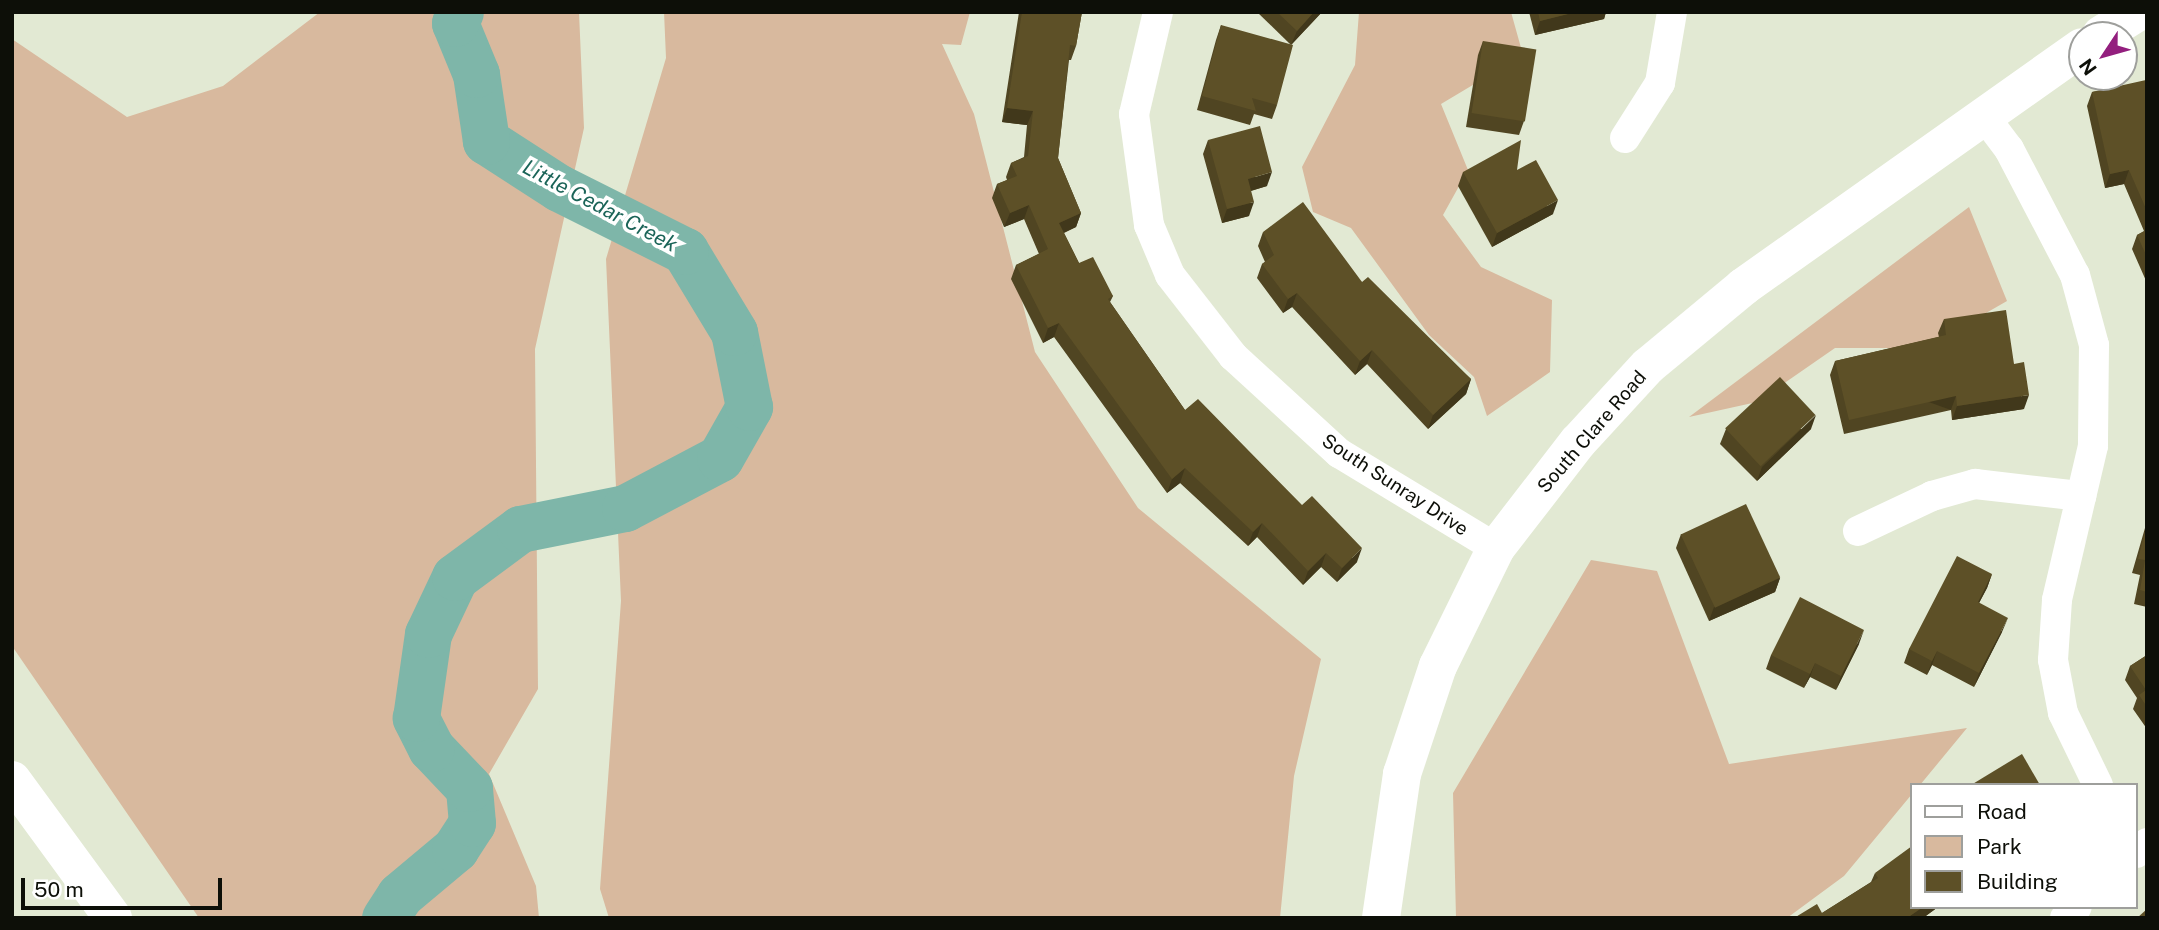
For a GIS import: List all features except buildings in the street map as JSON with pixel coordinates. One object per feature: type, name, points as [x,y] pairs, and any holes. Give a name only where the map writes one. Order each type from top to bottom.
[{"type":"street","name":"South Sunray Drive","points":[[1158,12],[1134,114],[1149,225],[1170,275],[1208,326],[1286,410],[1339,453],[1496,548]]},
{"type":"street","points":[[1625,138],[1661,83],[1672,12]]},
{"type":"street","name":"South Clare Road","points":[[1381,918],[1416,721],[1496,548],[1648,366],[1743,287],[2068,57]]},
{"type":"street","points":[[1984,116],[2009,149],[2076,275],[2094,345],[2099,393],[2081,496],[2057,600],[2053,660],[2063,713],[2097,783]]},
{"type":"street","points":[[1858,531],[1932,496],[1975,484],[2081,496]]},
{"type":"street","points":[[12,779],[113,918]]},
{"type":"green space","points":[[320,12],[579,12],[584,128],[535,349],[538,689],[489,774],[536,886],[539,918],[199,918],[12,646],[12,39],[127,117],[223,86]]},
{"type":"green space","points":[[664,12],[970,12],[961,45],[942,44],[974,114],[1035,352],[1138,508],[1321,659],[1294,776],[1280,918],[609,918],[600,889],[621,601],[606,259],[666,58]]},
{"type":"green space","points":[[1359,12],[1511,12],[1523,55],[1441,104],[1468,170],[1443,215],[1481,267],[1552,300],[1550,372],[1487,416],[1474,377],[1429,335],[1351,228],[1313,212],[1302,167],[1355,65]]},
{"type":"green space","points":[[1969,207],[2007,301],[1925,348],[1835,348],[1757,402],[1689,417]]},
{"type":"green space","points":[[1591,560],[1657,571],[1729,764],[1967,728],[1922,783],[1910,783],[1910,796],[1844,876],[1787,918],[1456,918],[1453,793]]},
{"type":"waterway","name":"Little Cedar Creek","points":[[385,918],[400,895],[455,849],[472,823],[469,788],[431,748],[416,718],[428,634],[455,577],[520,529],[625,508],[720,458],[749,407],[734,332],[685,251],[559,188],[486,141],[476,74],[455,23],[460,12]]}]
